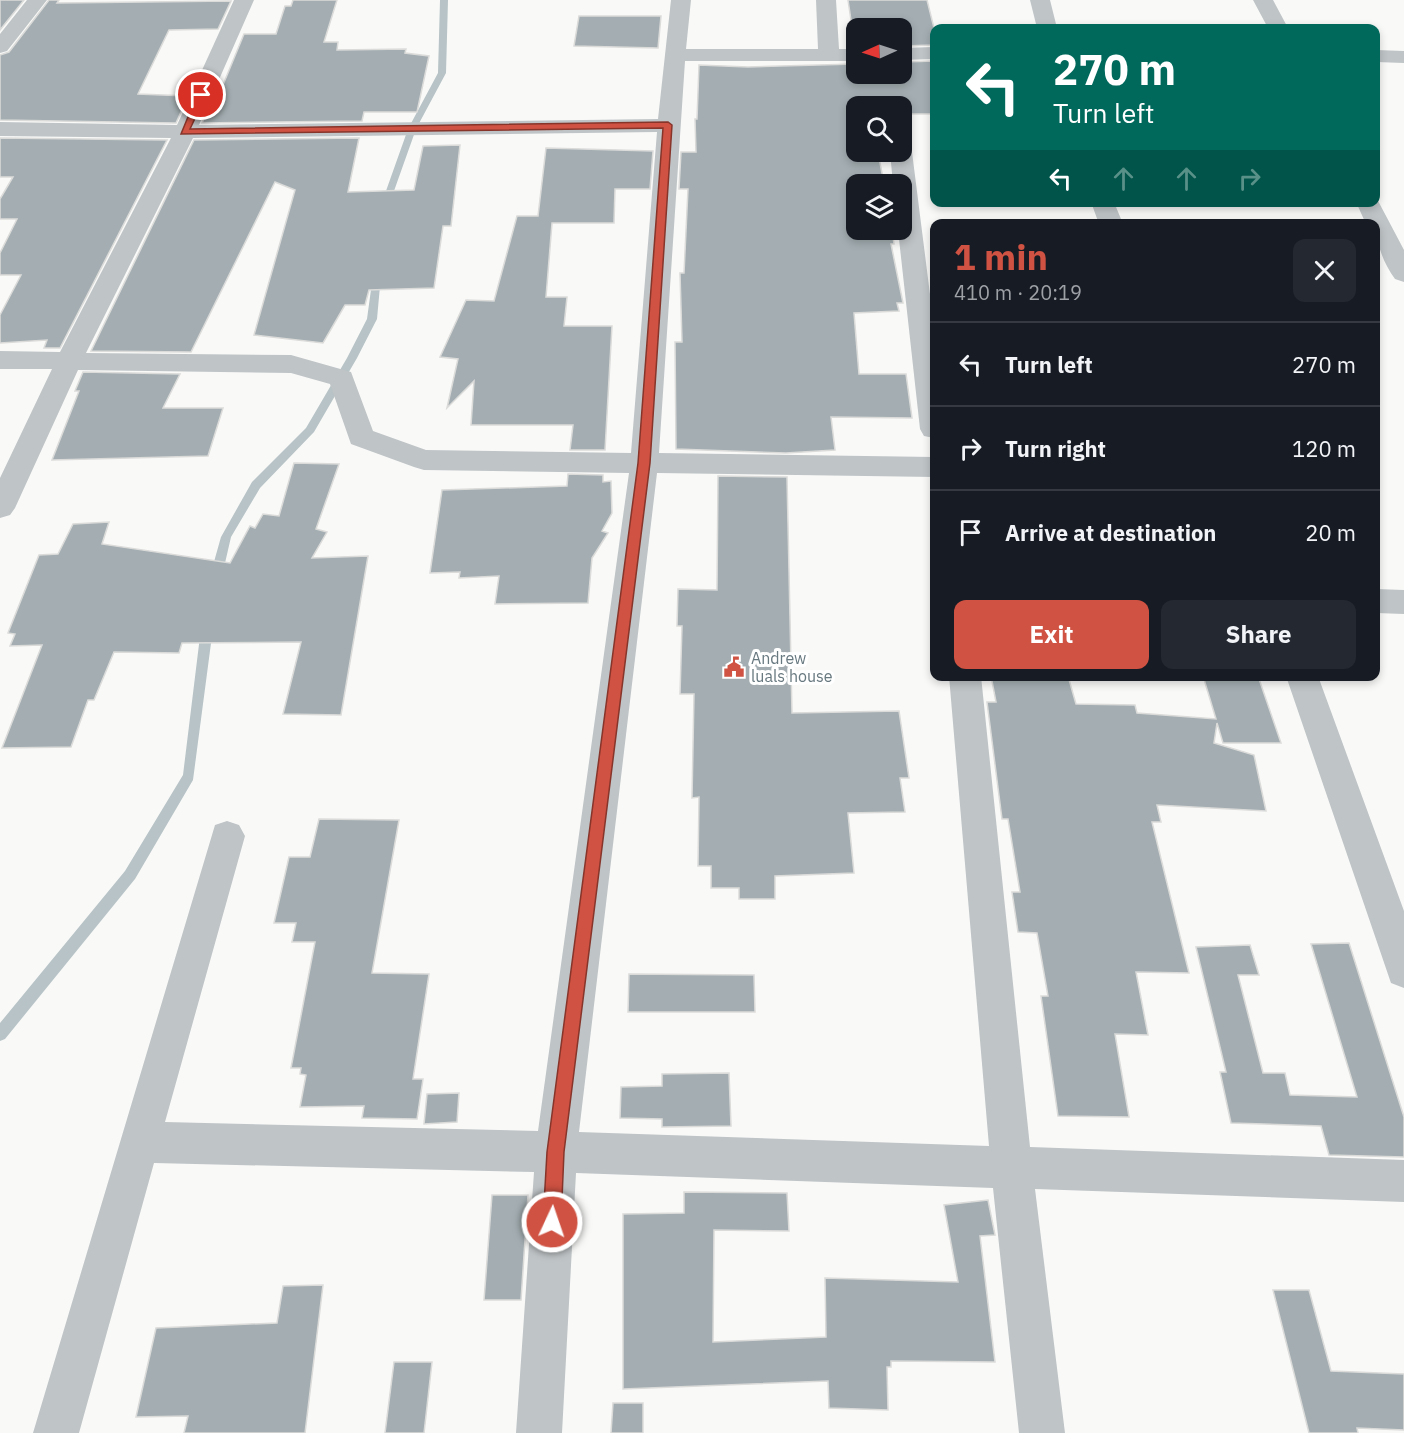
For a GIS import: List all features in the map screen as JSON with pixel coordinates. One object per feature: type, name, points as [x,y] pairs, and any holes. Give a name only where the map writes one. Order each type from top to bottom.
[{"type":"street","points":[[0,47],[37,0]]},
{"type":"street","points":[[0,508],[69,361],[184,132],[244,0]]},
{"type":"street","points":[[539,1433],[556,1152],[644,463],[668,125],[681,0]]},
{"type":"street","points":[[826,0],[829,55]]},
{"type":"street","points":[[1040,0],[1046,24]]},
{"type":"street","points":[[1263,0],[1276,24]]},
{"type":"street","points":[[912,54],[930,53]]},
{"type":"street","points":[[676,55],[846,54]]},
{"type":"street","points":[[1380,56],[1404,57]]},
{"type":"street","points":[[0,129],[184,132],[668,125]]},
{"type":"street","points":[[903,162],[930,394]]},
{"type":"street","points":[[1380,230],[1394,261]]},
{"type":"street","points":[[0,360],[291,364],[342,378],[361,436],[424,460],[930,467]]},
{"type":"street","points":[[1380,601],[1404,602]]},
{"type":"street","points":[[965,681],[980,858],[1018,1233],[1042,1433]]},
{"type":"street","points":[[1304,681],[1382,899],[1404,970]]},
{"type":"street","points":[[56,1433],[228,836]]},
{"type":"street","points":[[139,1142],[556,1152],[1404,1181]]},
{"type":"building","points":[[0,0],[24,0],[0,30]]},
{"type":"building","points":[[49,0],[59,0],[57,3],[231,1],[218,29],[169,30],[138,94],[188,96],[176,123],[0,120],[0,55],[9,52]]},
{"type":"building","points":[[293,0],[337,0],[324,42],[338,42],[337,50],[406,49],[405,53],[429,56],[417,112],[364,112],[362,121],[202,123],[214,97],[218,97],[244,34],[276,34],[285,6],[291,6]]},
{"type":"building","points":[[848,0],[927,0],[933,24],[930,24],[930,45],[912,46],[912,18],[851,18]]},
{"type":"building","points":[[579,16],[661,16],[658,48],[574,46]]},
{"type":"building","points":[[930,61],[930,114],[912,114],[912,96],[846,96],[846,162],[880,162],[882,174],[846,174],[846,240],[893,240],[894,244],[891,244],[903,303],[897,303],[899,311],[854,313],[859,374],[906,374],[912,418],[831,417],[835,450],[786,453],[676,449],[675,342],[682,342],[680,273],[684,273],[688,189],[679,189],[681,152],[696,152],[695,119],[697,119],[699,65],[748,67],[846,64],[846,84],[912,84],[912,62]]},
{"type":"building","points":[[0,138],[167,140],[60,348],[44,348],[47,340],[0,343],[0,315],[21,275],[0,275],[0,253],[17,219],[0,219],[0,199],[13,177],[0,177]]},
{"type":"building","points":[[359,138],[348,192],[414,190],[423,146],[460,145],[451,226],[443,226],[434,288],[369,290],[365,305],[345,305],[323,343],[254,335],[295,190],[275,182],[191,352],[91,351],[194,140]]},
{"type":"building","points":[[546,148],[653,151],[650,189],[615,189],[614,223],[552,223],[546,297],[567,297],[564,326],[612,326],[605,450],[570,450],[573,425],[471,425],[474,381],[447,408],[458,359],[440,357],[466,300],[494,301],[517,216],[538,216]]},
{"type":"building","points":[[83,372],[180,374],[163,408],[223,408],[208,456],[52,460],[79,391],[75,391]]},
{"type":"building","points":[[294,463],[339,464],[316,529],[327,532],[312,558],[368,556],[341,715],[283,714],[301,642],[182,643],[179,653],[114,652],[94,700],[88,700],[71,747],[2,748],[42,645],[10,646],[15,634],[8,633],[39,555],[58,554],[73,524],[109,522],[102,544],[230,563],[250,526],[255,528],[263,514],[279,516]]},
{"type":"building","points":[[568,474],[603,475],[603,482],[611,481],[612,513],[602,531],[608,533],[592,558],[588,603],[495,604],[499,576],[459,578],[460,572],[430,573],[442,490],[567,486]]},
{"type":"building","points":[[718,476],[787,477],[792,713],[899,711],[909,778],[900,778],[905,812],[848,813],[854,873],[775,876],[775,899],[739,899],[739,888],[711,888],[711,866],[698,866],[699,797],[692,798],[694,694],[680,694],[682,626],[677,626],[678,589],[717,590]]},
{"type":"building","points":[[992,681],[1069,681],[1076,704],[1135,705],[1137,713],[1216,719],[1205,681],[1260,681],[1281,743],[1223,743],[1217,723],[1214,743],[1254,755],[1266,811],[1157,805],[1161,822],[1152,822],[1189,973],[1136,972],[1148,1035],[1115,1034],[1129,1117],[1058,1116],[1041,996],[1048,996],[1037,933],[1018,932],[1012,892],[1020,892],[1008,819],[1002,819],[987,702],[996,702]]},
{"type":"building","points":[[319,819],[399,820],[372,973],[429,974],[413,1079],[423,1079],[417,1119],[362,1118],[364,1106],[300,1107],[306,1075],[300,1074],[301,1068],[291,1068],[315,942],[292,942],[296,923],[274,923],[289,857],[310,857]]},
{"type":"building","points":[[1349,943],[1404,1117],[1404,1157],[1329,1155],[1321,1126],[1231,1123],[1220,1072],[1226,1072],[1196,947],[1250,945],[1259,975],[1238,975],[1263,1073],[1285,1073],[1290,1095],[1357,1097],[1311,944]]},
{"type":"building","points":[[629,974],[754,975],[755,1012],[628,1012]]},
{"type":"building","points":[[729,1073],[731,1126],[662,1127],[662,1119],[620,1118],[621,1087],[662,1086],[662,1074]]},
{"type":"building","points":[[459,1093],[457,1122],[424,1124],[427,1094]]},
{"type":"building","points":[[684,1192],[787,1193],[789,1231],[714,1230],[713,1342],[826,1337],[825,1278],[958,1282],[944,1205],[988,1200],[995,1235],[980,1236],[995,1362],[891,1361],[891,1367],[887,1367],[888,1410],[829,1408],[828,1381],[623,1389],[623,1214],[684,1213]]},
{"type":"building","points":[[492,1195],[528,1195],[521,1300],[484,1300]]},
{"type":"building","points":[[323,1285],[305,1433],[184,1433],[188,1416],[136,1417],[156,1328],[277,1323],[283,1286]]},
{"type":"building","points":[[1273,1290],[1309,1290],[1331,1371],[1404,1374],[1404,1430],[1357,1428],[1358,1433],[1309,1433]]},
{"type":"building","points":[[394,1362],[432,1362],[424,1433],[385,1433]]},
{"type":"building","points":[[613,1403],[643,1403],[643,1433],[611,1433]]},
{"type":"waterway","points":[[385,205],[412,129],[442,73],[444,0]]},
{"type":"waterway","points":[[216,576],[226,537],[256,485],[310,430],[352,358],[372,319],[377,275]]},
{"type":"waterway","points":[[0,1034],[130,875],[189,776],[207,628]]},
{"type":"place","name":"Andrew luals house","points":[[734,667]]},
{"type":"route","points":[[201,95],[184,132],[668,125],[644,463],[556,1152],[552,1222]]}]
